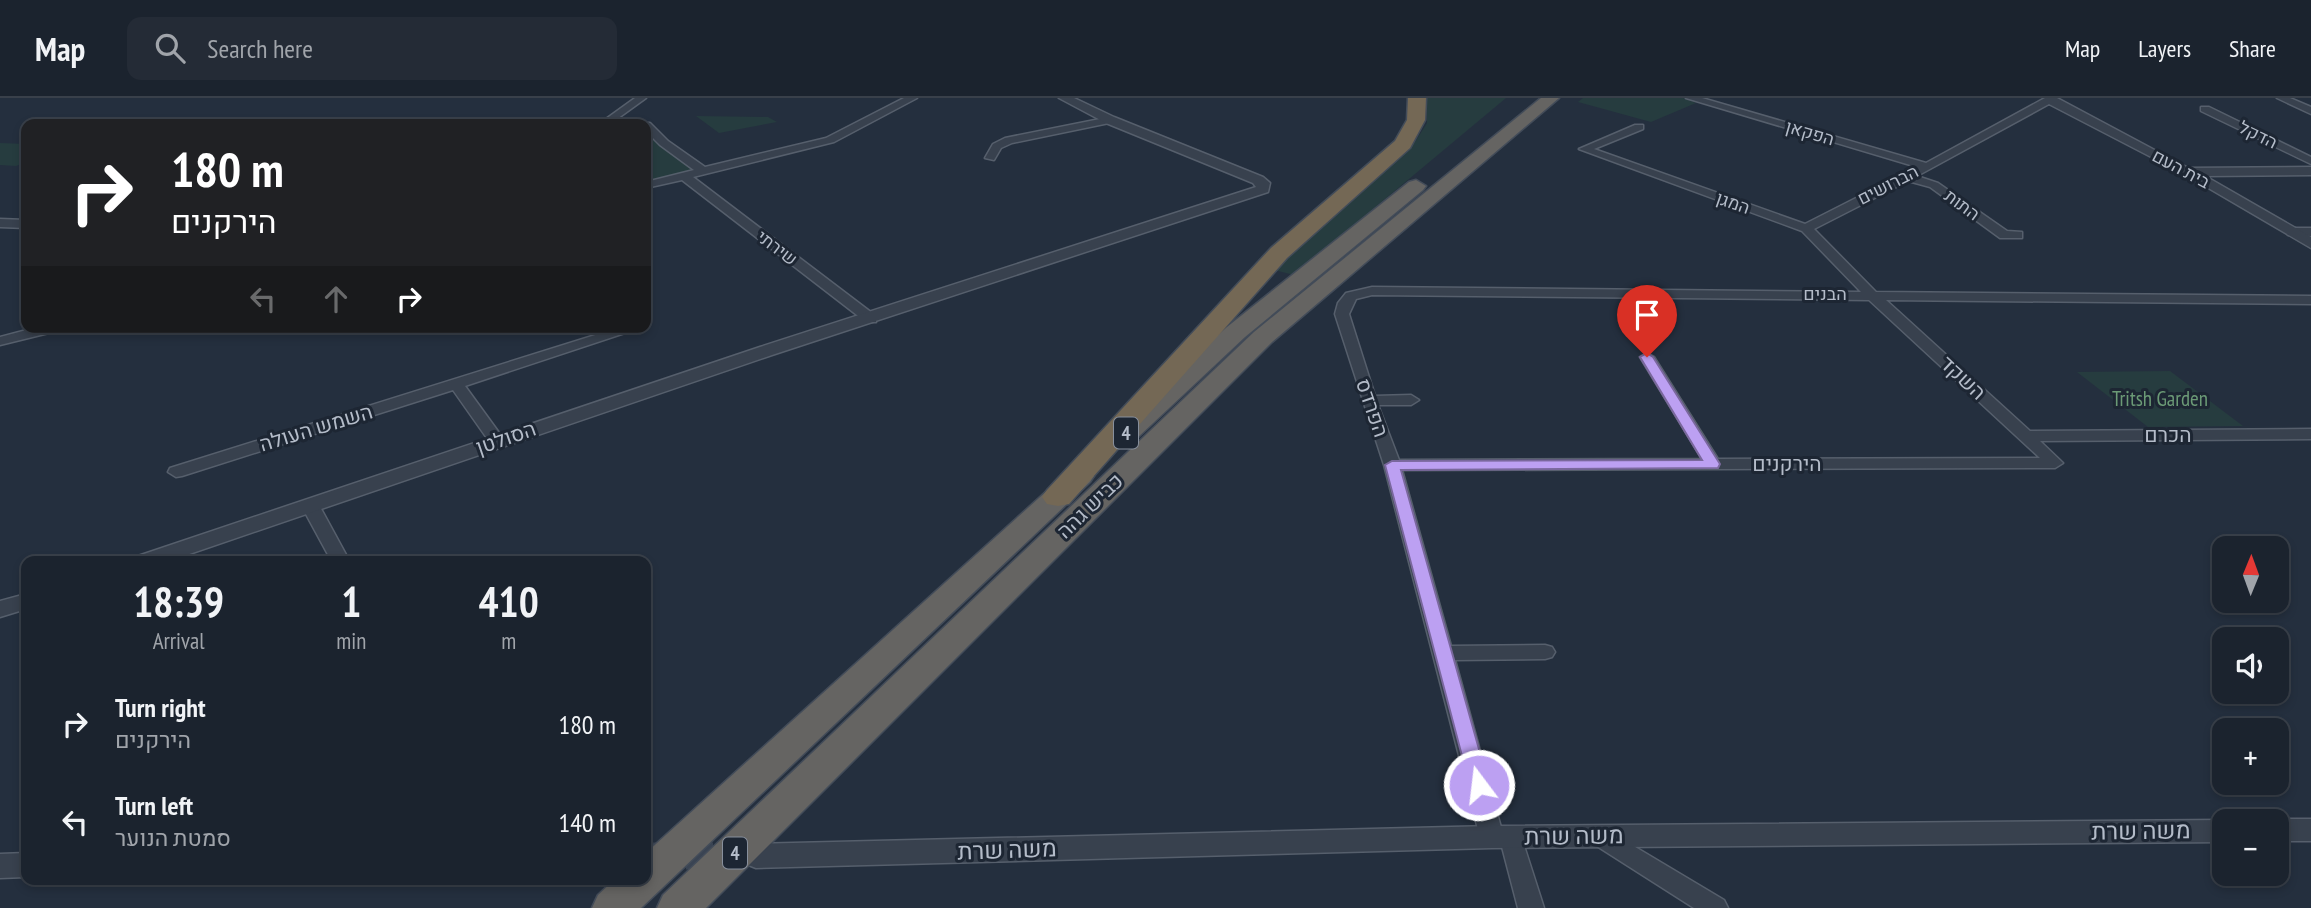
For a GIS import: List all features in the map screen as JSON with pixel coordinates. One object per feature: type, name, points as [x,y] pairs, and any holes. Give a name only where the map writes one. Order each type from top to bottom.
[{"type":"highway","points":[[1058,496],[1279,253],[1404,144],[1416,120],[1419,109],[1417,98]]},
{"type":"highway","name":"כביש גהה","points":[[651,873],[1236,332],[1530,100]]},
{"type":"highway","name":"כביש גהה","points":[[678,908],[1263,337],[1530,100]]},
{"type":"highway","name":"כביש גהה","points":[[613,908],[638,885]]},
{"type":"street","points":[[639,118],[641,98]]},
{"type":"street","points":[[651,185],[830,140],[912,98]]},
{"type":"street","points":[[1065,98],[1110,120]]},
{"type":"street","points":[[2282,98],[2311,111]]},
{"type":"street","name":"הפקאן","points":[[1693,99],[1926,166]]},
{"type":"street","name":"הברושים","points":[[1806,228],[1983,138],[2051,99]]},
{"type":"street","name":"בית העם","points":[[2051,99],[2188,172],[2311,243]]},
{"type":"street","name":"הדקל","points":[[2205,109],[2311,161]]},
{"type":"street","points":[[990,158],[998,146],[1009,141],[1110,120]]},
{"type":"street","name":"הסולטן","points":[[161,556],[766,351],[871,319],[1263,189],[1263,183],[1258,180],[1110,120]]},
{"type":"street","name":"המגן","points":[[1639,127],[1584,149],[1661,179],[1806,228]]},
{"type":"street","points":[[651,130],[703,172]]},
{"type":"street","points":[[2188,172],[2311,171]]},
{"type":"street","name":"שירתי","points":[[684,176],[871,319]]},
{"type":"street","name":"התות","points":[[1905,176],[1934,185],[2004,235],[2018,235]]},
{"type":"street","points":[[0,223],[21,224]]},
{"type":"street","points":[[1806,228],[1871,294]]},
{"type":"street","points":[[2292,232],[2311,232]]},
{"type":"street","name":"הבנים","points":[[1343,303],[1358,292],[1372,291],[2311,300]]},
{"type":"street","name":"השקד","points":[[1871,294],[2055,463]]},
{"type":"street","name":"הפרדס","points":[[1343,303],[1342,314],[1392,465],[1444,653],[1502,837],[1531,908]]},
{"type":"street","points":[[0,341],[32,333]]},
{"type":"street","name":"השמש העולה","points":[[176,472],[617,333]]},
{"type":"street","points":[[1647,357],[1713,464]]},
{"type":"street","points":[[457,385],[497,441]]},
{"type":"street","points":[[1369,401],[1411,401]]},
{"type":"street","name":"הכרם","points":[[2026,436],[2311,434]]},
{"type":"street","name":"הירקנים","points":[[1392,465],[2055,463]]},
{"type":"street","points":[[310,505],[338,556]]},
{"type":"street","points":[[0,610],[21,603]]},
{"type":"street","points":[[1444,653],[1545,652]]},
{"type":"street","points":[[2289,830],[2311,830]]},
{"type":"street","name":"משה שרת","points":[[756,856],[1502,837],[2212,831]]},
{"type":"street","points":[[1600,836],[1715,908]]},
{"type":"street","points":[[0,866],[21,865]]},
{"type":"green space","points":[[1426,98],[1506,98],[1294,275],[1274,270],[1415,142],[1427,123]]},
{"type":"green space","points":[[1583,98],[1683,98],[1696,103],[1651,122],[1578,102]]},
{"type":"green space","points":[[696,116],[768,117],[777,122],[719,133]]},
{"type":"green space","points":[[651,134],[695,171],[651,182]]},
{"type":"green space","points":[[0,143],[21,144],[21,164],[0,165]]},
{"type":"green space","name":"Tritsh Garden","points":[[2170,371],[2243,426],[2148,427],[2077,372]]},
{"type":"tunnel","points":[[651,856],[731,856]]},
{"type":"route","points":[[1479,785],[1392,465],[1713,464],[1647,357]]}]
